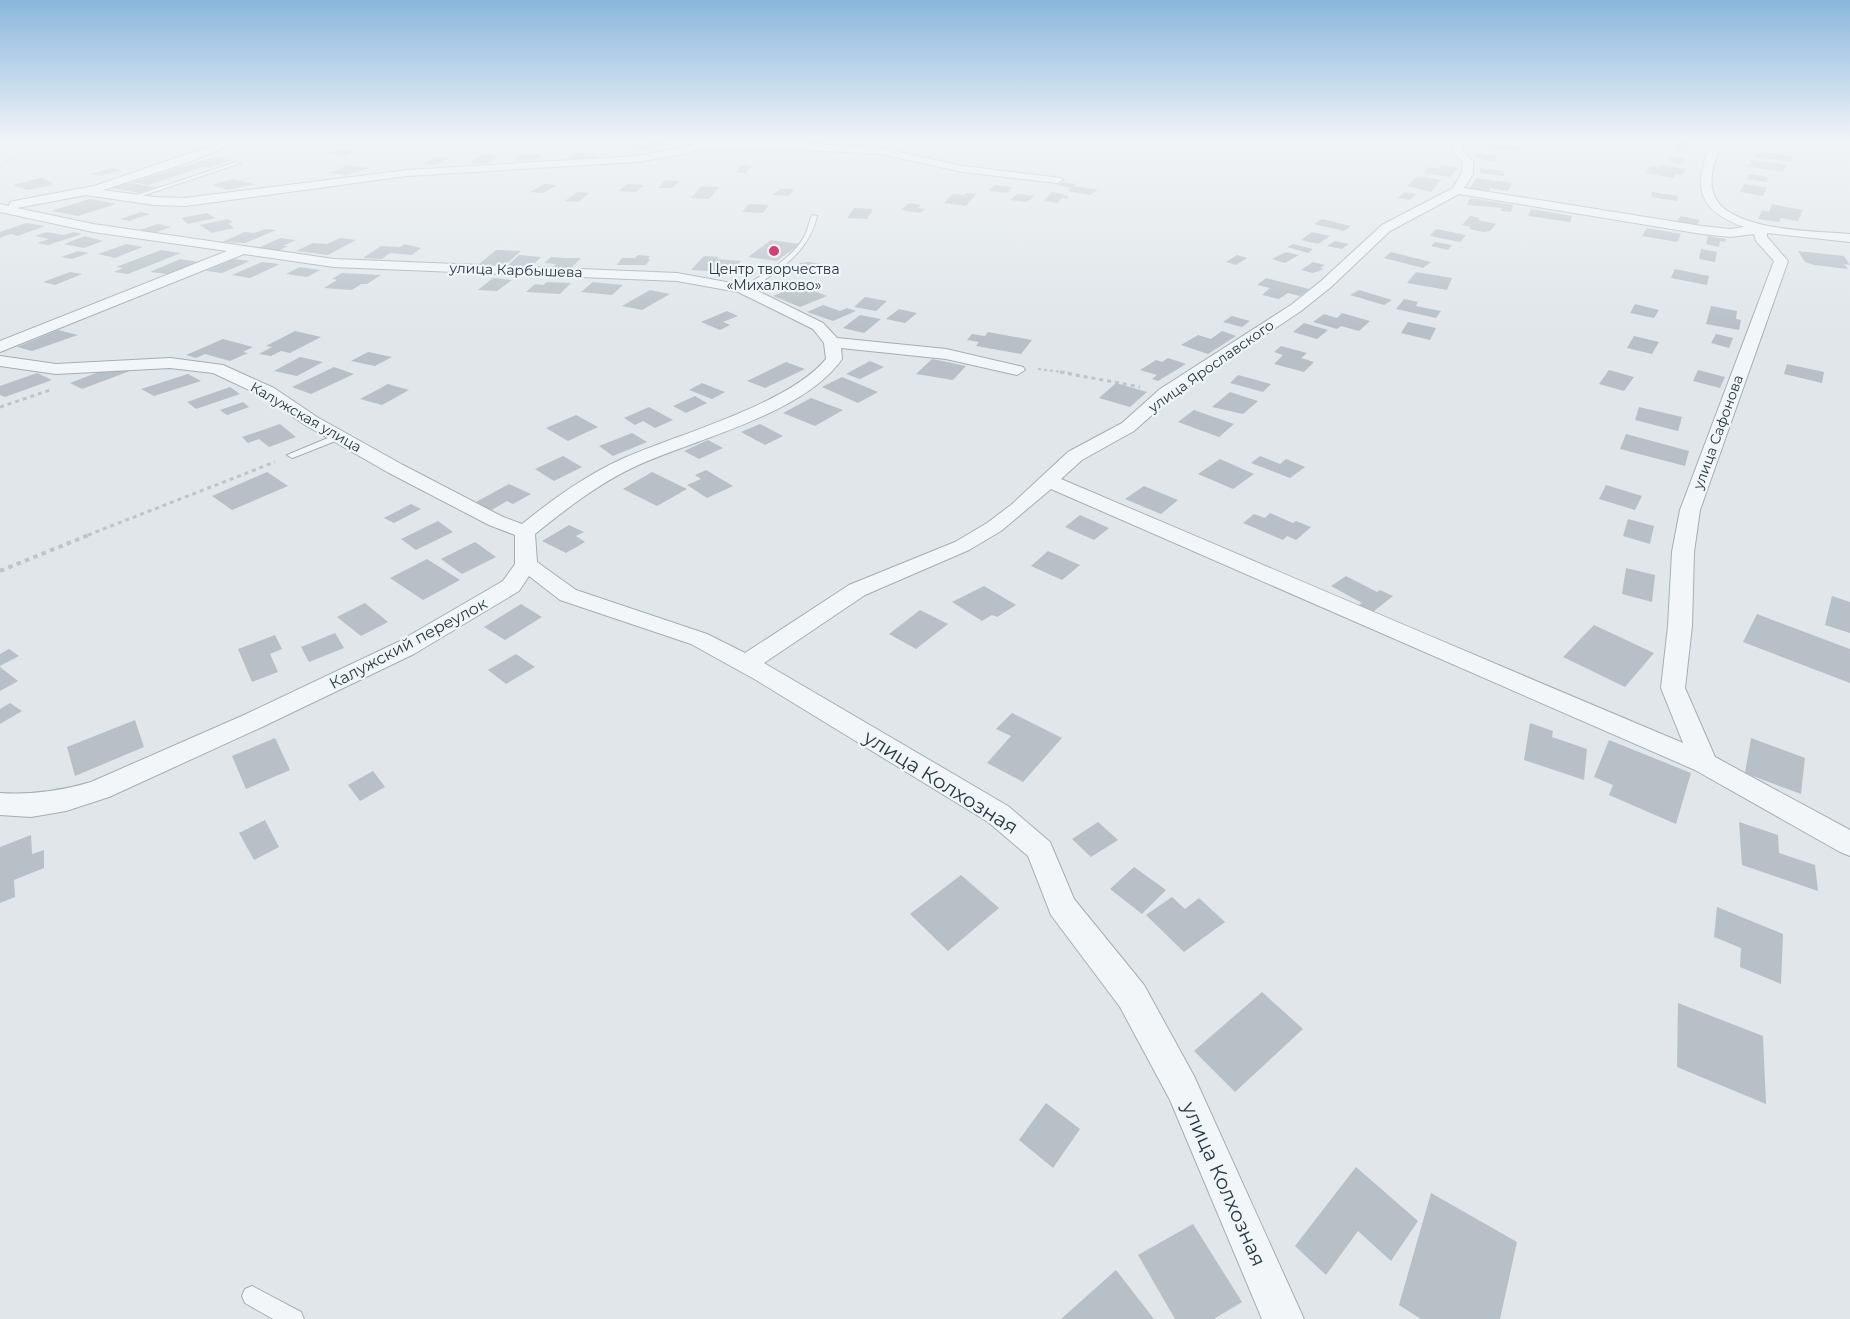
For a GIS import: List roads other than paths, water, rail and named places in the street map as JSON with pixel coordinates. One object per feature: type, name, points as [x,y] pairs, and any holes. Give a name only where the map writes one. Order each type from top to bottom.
[{"type":"street","points":[[0,208],[27,204]]},
{"type":"street","name":"улица Ярославского","points":[[746,664],[857,590],[962,546],[994,527],[1076,456],[1128,426],[1166,393],[1296,308],[1326,284],[1386,228],[1429,204]]},
{"type":"street","points":[[1540,204],[1702,230],[1730,233],[1760,229],[1850,238]]},
{"type":"street","points":[[1713,204],[1717,209],[1760,229]]},
{"type":"street","name":"улица Карбышева","points":[[0,208],[93,228],[334,263],[678,277],[724,284],[745,290],[818,326],[832,342]]},
{"type":"street","name":"улица Сафонова","points":[[1704,763],[1673,688],[1680,626],[1683,552],[1690,510],[1781,261],[1761,238],[1760,229]]},
{"type":"street","points":[[0,347],[241,251]]},
{"type":"street","points":[[526,564],[525,532],[571,497],[627,464],[769,404],[819,378],[828,370],[834,359],[832,342],[946,354],[1017,370]]},
{"type":"street","name":"Калужская улица","points":[[0,361],[56,369],[170,363],[217,368],[268,392],[311,421],[463,504],[496,521],[525,532]]},
{"type":"street","points":[[1049,481],[1305,590],[1381,626],[1704,763],[1850,844]]},
{"type":"street","name":"улица Колхозная","points":[[526,564],[568,595],[699,639],[746,664],[998,814],[1035,845],[1045,860],[1062,906],[1132,996],[1182,1088],[1283,1319]]},
{"type":"street","name":"Калужский переулок","points":[[0,804],[31,806],[91,793],[243,726],[406,648],[503,592],[517,579],[526,564]]},
{"type":"lane","points":[[745,290],[800,249],[812,229],[814,216]]},
{"type":"lane","points":[[292,455],[340,436]]},
{"type":"lane","points":[[252,1296],[294,1319]]},
{"type":"place","name":"Центр творчества «Михалково»","points":[[774,251]]}]
